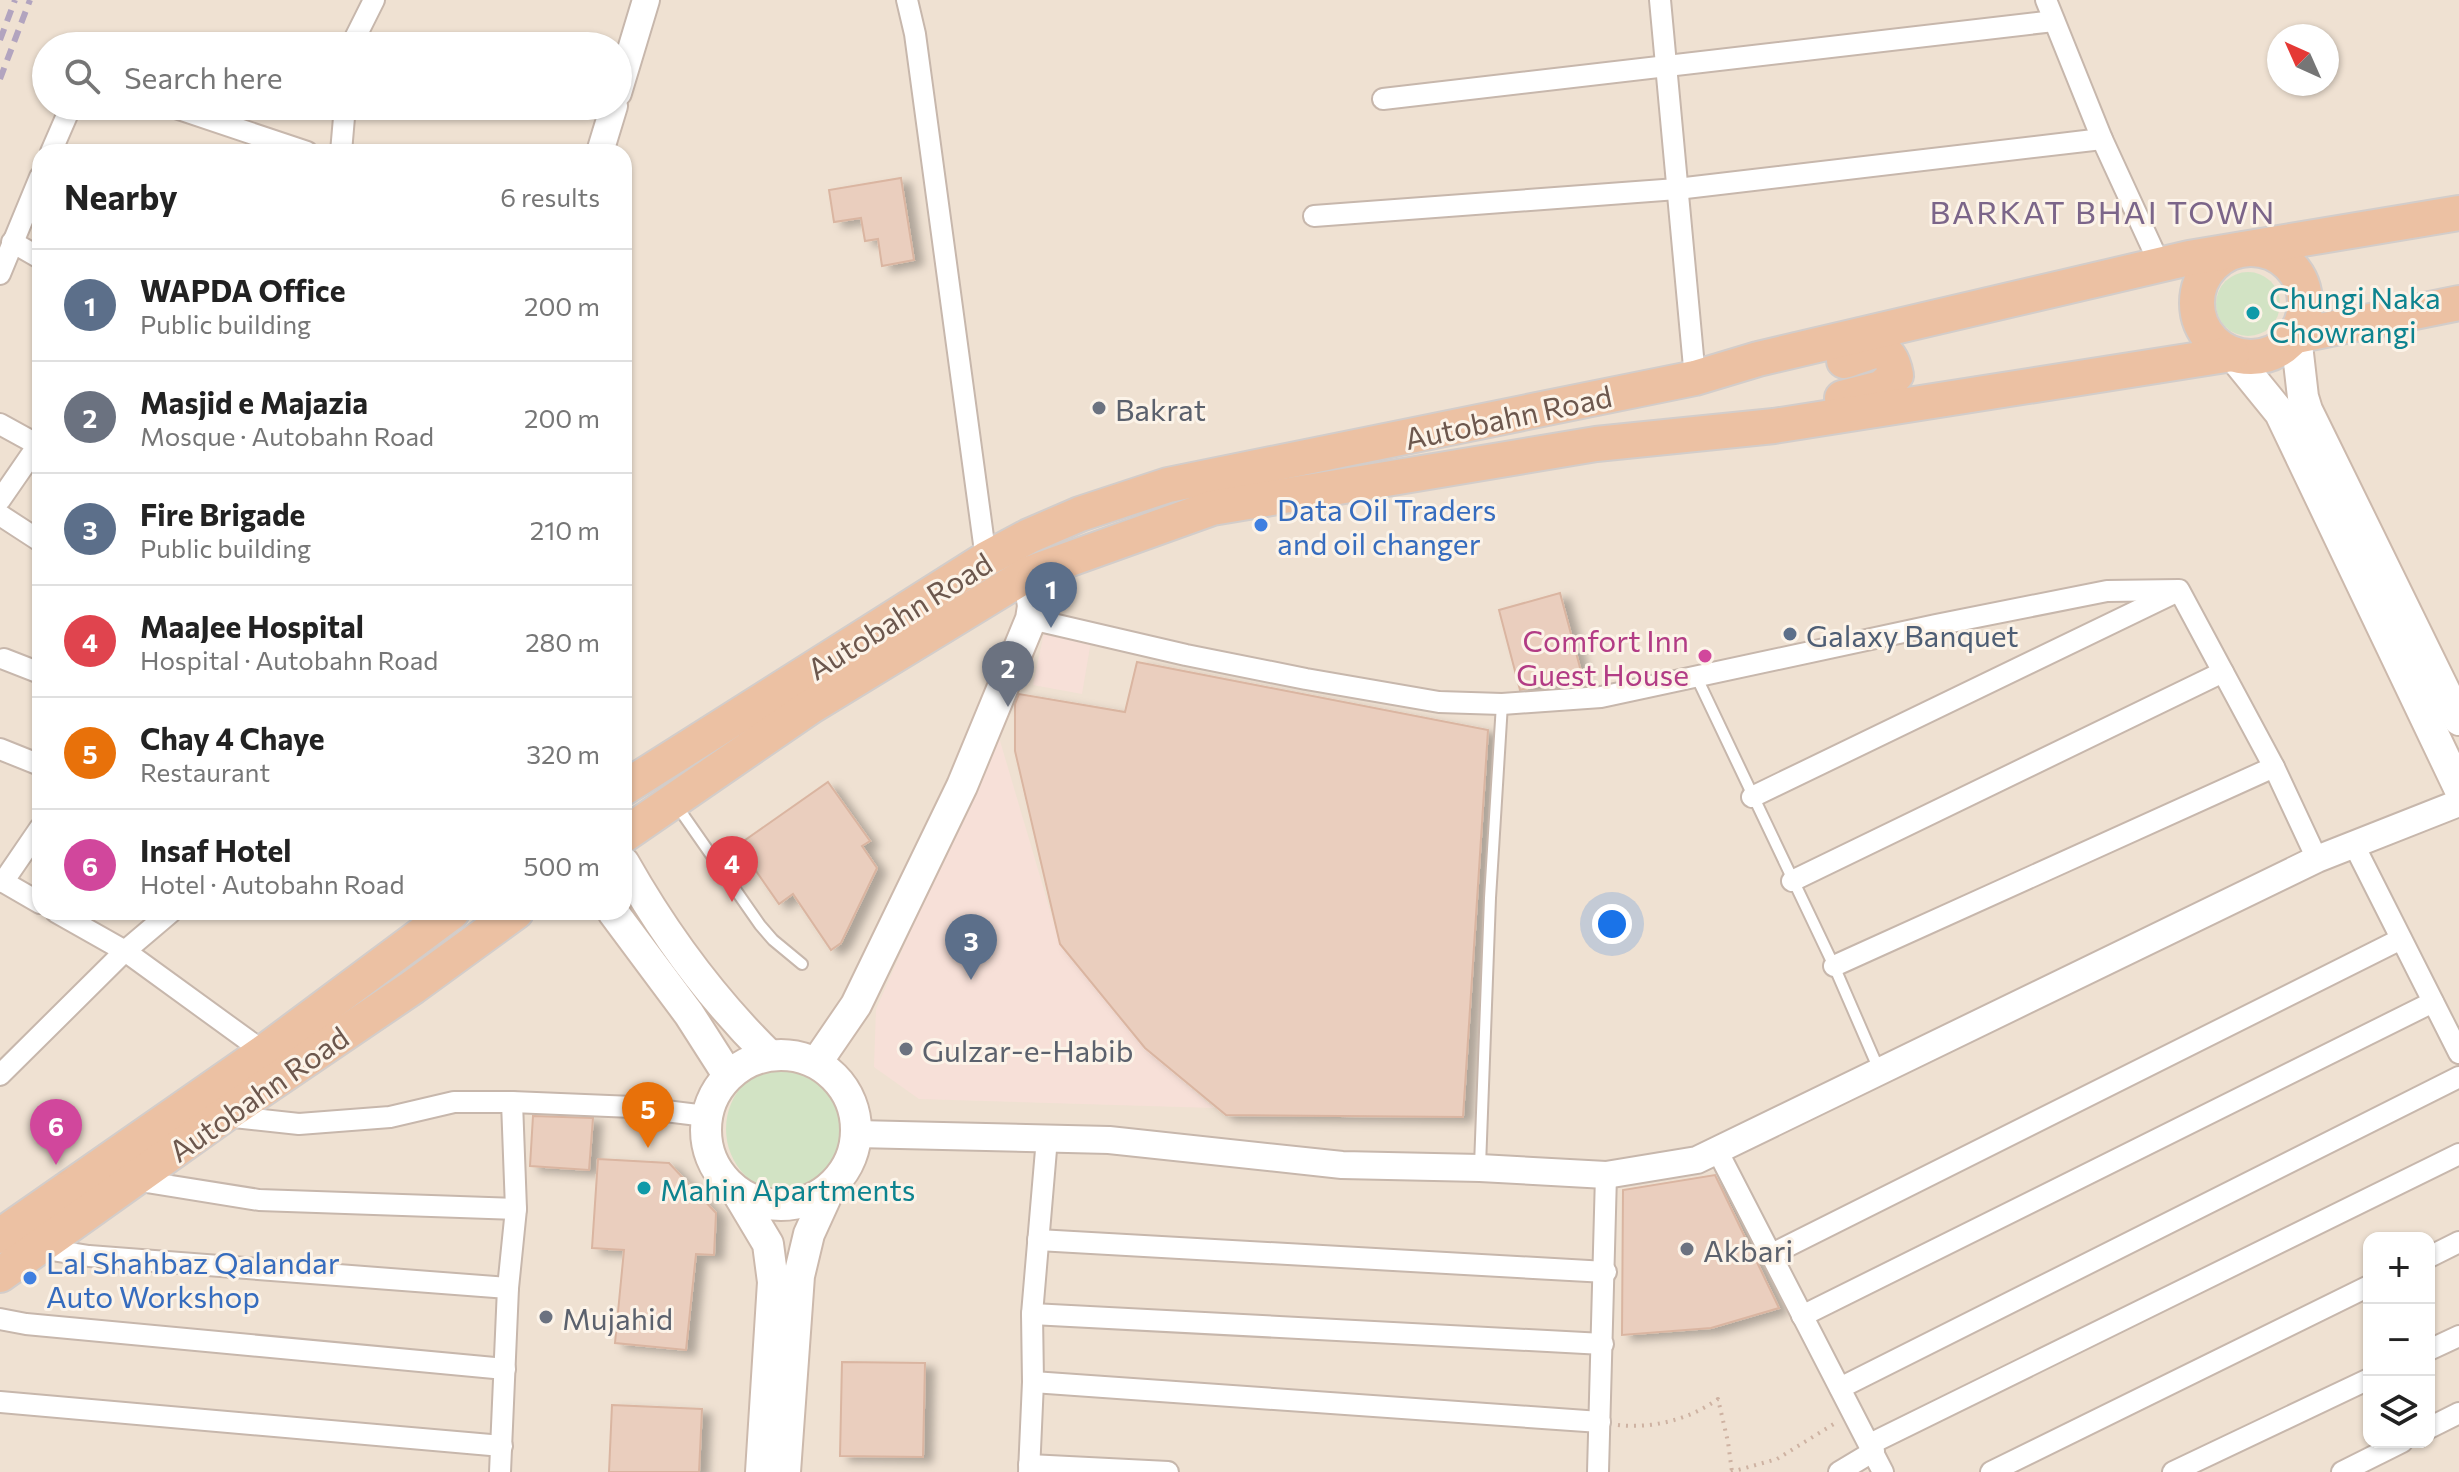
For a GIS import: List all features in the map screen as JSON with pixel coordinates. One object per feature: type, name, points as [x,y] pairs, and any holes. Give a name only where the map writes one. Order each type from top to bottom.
[{"type":"highway","name":"Autobahn Road","points":[[632,783],[986,559],[1080,514],[1168,485],[1695,378],[1758,359],[2160,265],[2459,213]]},
{"type":"highway","points":[[2296,336],[2304,313],[2305,296],[2300,279],[2290,265],[2276,254],[2260,249],[2243,249],[2226,254],[2211,265],[2201,281],[2197,298],[2198,316],[2206,333],[2232,354],[2262,356],[2296,336],[2459,303]]},
{"type":"highway","points":[[1758,359],[1810,370],[1881,351],[1893,357],[1896,375],[1881,388],[1818,405],[1774,426]]},
{"type":"highway","name":"Autobahn Road","points":[[632,830],[810,707],[1028,574],[1212,508],[1596,444],[1774,426],[2232,354]]},
{"type":"highway","name":"Autobahn Road","points":[[0,1236],[264,1052],[441,920]]},
{"type":"highway","name":"Autobahn Road","points":[[0,1275],[505,920]]},
{"type":"main road","points":[[2296,336],[2307,410],[2459,720]]},
{"type":"main road","points":[[2232,354],[2280,413],[2459,788]]},
{"type":"main road","points":[[817,1062],[856,1005],[962,786],[1031,619],[1033,606],[1028,574]]},
{"type":"main road","points":[[632,877],[716,999],[769,1055]]},
{"type":"main road","points":[[619,920],[689,1014],[728,1075]]},
{"type":"main road","points":[[737,1192],[760,1202],[784,1205],[808,1200],[830,1188],[844,1173],[853,1154],[857,1134],[855,1112],[847,1092],[834,1075],[817,1062],[793,1054],[769,1055],[747,1062],[728,1075],[718,1088],[706,1116],[706,1138],[711,1159],[722,1177],[737,1192],[768,1244],[773,1282],[761,1472]]},
{"type":"main road","points":[[785,1472],[799,1276],[809,1234],[830,1188]]},
{"type":"street","points":[[358,32],[374,0]]},
{"type":"street","points":[[632,46],[646,0]]},
{"type":"street","points":[[907,0],[918,49],[986,559]]},
{"type":"street","points":[[1660,0],[1695,378]]},
{"type":"street","points":[[2046,0],[2102,139],[2160,265]]},
{"type":"street","points":[[1383,99],[2054,21]]},
{"type":"street","points":[[54,144],[65,120]]},
{"type":"street","points":[[212,120],[283,144]]},
{"type":"street","points":[[342,144],[344,120]]},
{"type":"street","points":[[602,144],[610,120]]},
{"type":"street","points":[[1314,216],[1677,189],[2102,139]]},
{"type":"street","points":[[0,274],[32,196]]},
{"type":"street","points":[[12,242],[32,253]]},
{"type":"street","points":[[0,424],[32,442]]},
{"type":"street","points":[[0,500],[32,456]]},
{"type":"street","points":[[0,515],[32,536]]},
{"type":"street","points":[[1031,619],[1306,679],[1439,702],[1502,704],[1601,697],[2107,591],[2179,590]]},
{"type":"street","points":[[2179,590],[2274,767],[2317,859]]},
{"type":"street","points":[[1752,797],[2179,590]]},
{"type":"street","points":[[4,659],[32,670]]},
{"type":"street","points":[[1792,881],[2223,672]]},
{"type":"street","points":[[0,749],[32,762]]},
{"type":"street","points":[[1834,966],[2274,767]]},
{"type":"street","points":[[857,1134],[1109,1140],[1342,1165],[1606,1175],[1697,1160],[2317,859],[2459,803]]},
{"type":"street","points":[[32,839],[1,881],[32,898]]},
{"type":"street","points":[[2354,845],[2459,1053]]},
{"type":"street","points":[[70,920],[125,951],[264,1052]]},
{"type":"street","points":[[0,1075],[125,951],[162,920]]},
{"type":"street","points":[[1770,1255],[2401,939]]},
{"type":"street","points":[[1802,1316],[2433,1002]]},
{"type":"street","points":[[1840,1388],[2459,1077]]},
{"type":"street","points":[[223,1116],[299,1124],[390,1117],[454,1102],[633,1107],[706,1116]]},
{"type":"street","points":[[500,1472],[508,1288],[516,1209],[512,1102]]},
{"type":"street","points":[[1047,1138],[1032,1314],[1029,1468],[1168,1472]]},
{"type":"street","points":[[1717,1150],[1883,1472]]},
{"type":"street","points":[[1839,1472],[1872,1447],[2459,1154]]},
{"type":"street","points":[[1598,1472],[1606,1272],[1606,1175]]},
{"type":"street","points":[[134,1180],[259,1200],[516,1209]]},
{"type":"street","points":[[1038,1240],[1606,1272]]},
{"type":"street","points":[[2435,1254],[2459,1242]]},
{"type":"street","points":[[39,1248],[89,1256],[508,1288]]},
{"type":"street","points":[[1991,1472],[2363,1289]]},
{"type":"street","points":[[1032,1314],[1603,1344]]},
{"type":"street","points":[[0,1319],[26,1324],[505,1369]]},
{"type":"street","points":[[2435,1347],[2459,1336]]},
{"type":"street","points":[[1033,1382],[1600,1422]]},
{"type":"street","points":[[2173,1472],[2363,1382]]},
{"type":"street","points":[[0,1402],[502,1446]]},
{"type":"street","points":[[2435,1425],[2459,1413]]},
{"type":"street","points":[[2342,1472],[2390,1448]]},
{"type":"lane","points":[[1697,678],[1834,966],[1880,1073]]},
{"type":"lane","points":[[1480,1168],[1489,914],[1502,704]]},
{"type":"lane","points":[[674,801],[760,925],[802,964]]},
{"type":"path","points":[[1600,1422],[1623,1426],[1665,1423],[1699,1412],[1718,1399],[1731,1472],[1777,1459],[1853,1413]]},
{"type":"shaded area","points":[[0,0],[2459,0],[2459,1472],[0,1472]]},
{"type":"shaded area","points":[[1044,633],[1091,641],[1082,694],[1033,685]]},
{"type":"shaded area","points":[[998,734],[1060,944],[1145,1048],[1214,1108],[919,1099],[874,1067],[876,1009]]},
{"type":"green space","points":[[2248,272],[2266,278],[2274,286],[2280,304],[2274,322],[2266,330],[2248,336],[2230,330],[2222,322],[2216,304],[2222,286],[2230,278]]},
{"type":"green space","points":[[792,1063],[817,1068],[839,1082],[853,1104],[858,1129],[853,1154],[839,1176],[817,1190],[792,1195],[767,1190],[745,1176],[731,1154],[726,1129],[731,1104],[745,1082],[767,1068]]},
{"type":"building","points":[[901,178],[914,260],[882,266],[878,239],[865,241],[861,218],[834,222],[829,190]]},
{"type":"building","points":[[1560,593],[1582,675],[1520,690],[1499,610]]},
{"type":"building","points":[[1137,662],[1488,730],[1463,1117],[1226,1115],[1145,1048],[1060,944],[1015,751],[1015,704],[1019,694],[1125,712]]},
{"type":"building","points":[[828,782],[870,841],[862,846],[877,868],[841,943],[831,950],[793,894],[779,904],[738,845]]},
{"type":"building","points":[[533,1116],[593,1118],[589,1170],[530,1166]]},
{"type":"building","points":[[598,1159],[669,1163],[716,1213],[714,1255],[696,1254],[686,1350],[615,1343],[624,1250],[592,1248]]},
{"type":"building","name":"Akbari","points":[[1715,1175],[1779,1308],[1711,1328],[1622,1335],[1623,1190]]},
{"type":"building","points":[[842,1362],[925,1363],[923,1457],[840,1456]]},
{"type":"building","points":[[612,1405],[702,1409],[699,1472],[609,1472]]},
{"type":"railway","points":[[0,40],[15,0]]},
{"type":"railway","points":[[0,79],[30,0]]},
{"type":"place","name":"Chungi Naka Chowrangi","points":[[2253,313]]},
{"type":"place","name":"Bakrat","points":[[1099,408]]},
{"type":"place","name":"Data Oil Traders and oil changer","points":[[1261,525]]},
{"type":"place","name":"WAPDA Office","points":[[1051,628]]},
{"type":"place","name":"Galaxy Banquet","points":[[1790,634]]},
{"type":"place","name":"Comfort Inn Guest House","points":[[1705,656]]},
{"type":"place","name":"Masjid e Majazia","points":[[1008,707]]},
{"type":"place","name":"MaaJee Hospital","points":[[732,902]]},
{"type":"place","name":"Fire Brigade","points":[[971,980]]},
{"type":"place","name":"Gulzar-e-Habib","points":[[906,1049]]},
{"type":"place","name":"Chay 4 Chaye","points":[[648,1148]]},
{"type":"place","name":"Insaf Hotel","points":[[56,1165]]},
{"type":"place","name":"Mahin Apartments","points":[[644,1188]]},
{"type":"place","name":"Akbari","points":[[1687,1249]]},
{"type":"place","name":"Lal Shahbaz Qalandar Auto Workshop","points":[[30,1278]]},
{"type":"place","name":"Mujahid","points":[[546,1317]]},
{"type":"district","name":"BARKAT BHAI TOWN","points":[[2103,211]]}]
